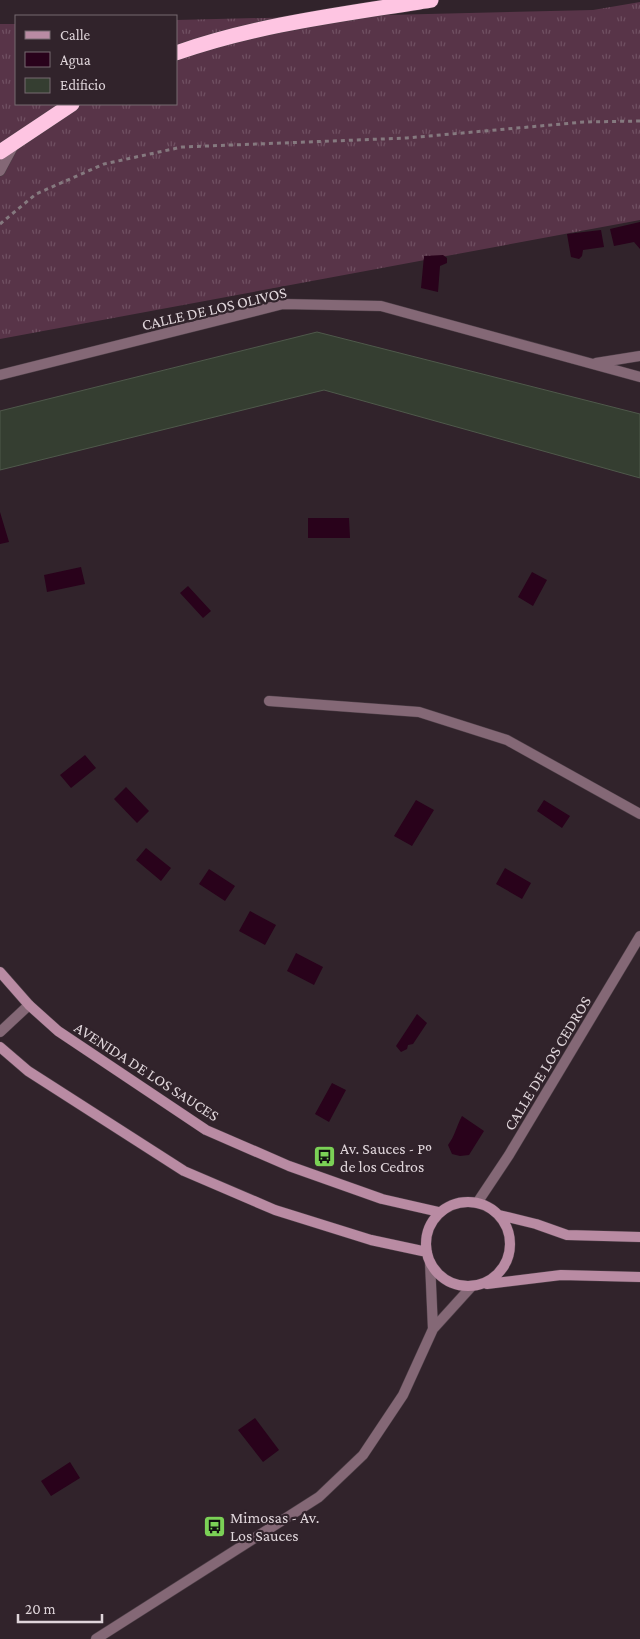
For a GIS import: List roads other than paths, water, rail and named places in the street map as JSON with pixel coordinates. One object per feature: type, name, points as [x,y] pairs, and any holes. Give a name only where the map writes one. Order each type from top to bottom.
[{"type":"highway","points":[[178,52],[208,42],[298,21],[431,0]]},
{"type":"highway","points":[[0,152],[17,138],[70,105]]},
{"type":"street","points":[[0,170],[17,138]]},
{"type":"street","name":"CALLE DE LOS OLIVOS","points":[[0,375],[284,304],[381,306],[640,377]]},
{"type":"street","points":[[592,363],[640,356]]},
{"type":"street","points":[[269,701],[419,712],[507,740],[640,814]]},
{"type":"street","name":"CALLE DE LOS CEDROS","points":[[477,1203],[509,1155],[640,936]]},
{"type":"street","name":"AVENIDA DE LOS SAUCES","points":[[0,972],[29,1005],[58,1031],[206,1130],[289,1166],[382,1199],[439,1212]]},
{"type":"street","points":[[0,1032],[29,1005]]},
{"type":"street","points":[[0,1047],[28,1071],[184,1171],[275,1210],[429,1257],[440,1276],[456,1284],[478,1285],[561,1275],[640,1277]]},
{"type":"street","points":[[96,1639],[318,1497],[363,1455],[402,1395],[433,1329],[478,1285],[496,1277],[505,1267],[510,1254],[507,1226],[499,1215],[489,1207],[477,1203],[464,1202],[439,1212],[430,1223],[429,1257],[433,1329]]},
{"type":"street","points":[[499,1215],[536,1224],[567,1235],[640,1237]]},
{"type":"water","points":[[640,222],[640,249],[634,242],[614,246],[610,229]]},
{"type":"water","points":[[601,230],[604,247],[583,250],[582,256],[579,259],[571,257],[567,234]]},
{"type":"water","points":[[443,255],[447,258],[447,263],[440,266],[438,292],[421,288],[424,256]]},
{"type":"water","points":[[0,512],[9,542],[0,544]]},
{"type":"water","points":[[308,518],[349,518],[350,538],[308,538]]},
{"type":"water","points":[[81,567],[85,584],[47,592],[44,575]]},
{"type":"water","points":[[532,572],[547,580],[533,606],[518,597]]},
{"type":"water","points":[[188,586],[211,611],[203,618],[180,593]]},
{"type":"water","points":[[85,755],[96,768],[71,788],[60,775]]},
{"type":"water","points":[[126,787],[149,811],[137,823],[114,799]]},
{"type":"water","points":[[416,800],[434,810],[412,846],[394,836]]},
{"type":"water","points":[[544,800],[570,816],[562,828],[537,811]]},
{"type":"water","points":[[146,848],[171,868],[161,881],[136,860]]},
{"type":"water","points":[[505,868],[531,883],[522,899],[496,884]]},
{"type":"water","points":[[209,869],[235,886],[225,901],[199,884]]},
{"type":"water","points":[[250,911],[276,925],[265,945],[239,931]]},
{"type":"water","points":[[296,953],[323,967],[314,985],[287,971]]},
{"type":"water","points":[[417,1014],[427,1023],[413,1044],[408,1045],[407,1049],[401,1052],[396,1046]]},
{"type":"water","points":[[332,1083],[346,1090],[329,1122],[315,1114]]},
{"type":"water","points":[[462,1116],[484,1131],[469,1155],[460,1156],[452,1154],[448,1145]]},
{"type":"water","points":[[255,1418],[279,1450],[263,1462],[238,1430]]},
{"type":"water","points":[[70,1462],[80,1478],[51,1496],[41,1481]]},
{"type":"place","name":"Av. Sauces - Pº de los Cedros","points":[[324,1157]]},
{"type":"place","name":"Mimosas - Av. Los Sauces","points":[[214,1526]]}]
